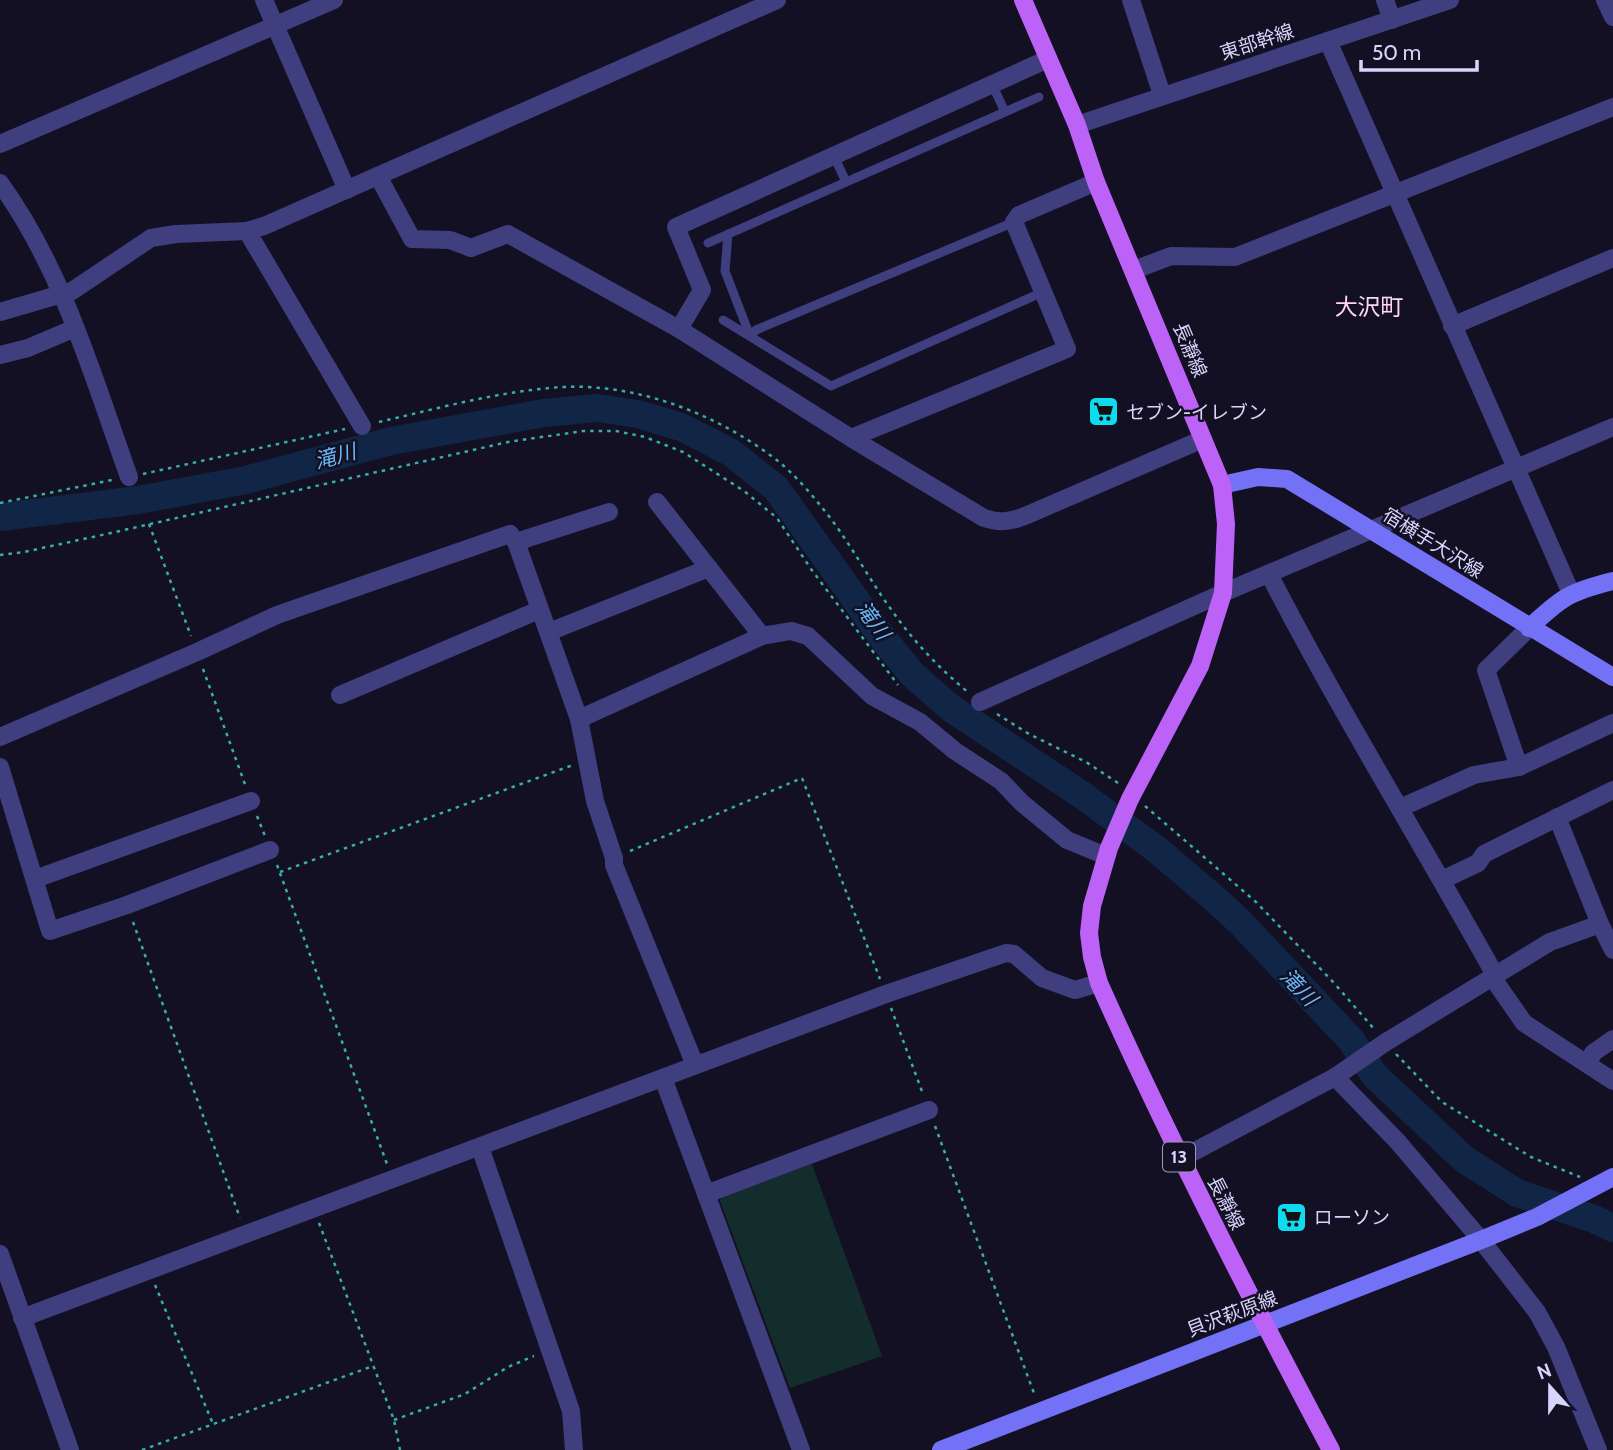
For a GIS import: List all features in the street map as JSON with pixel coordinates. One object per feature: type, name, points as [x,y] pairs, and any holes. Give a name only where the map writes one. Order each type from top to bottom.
[{"type":"main road","name":"長瀞線","points":[[1023,0],[1077,125],[1097,182],[1222,485],[1226,524],[1223,593],[1200,666],[1130,799],[1108,852],[1092,906],[1089,933],[1091,957],[1099,983],[1180,1159],[1331,1450]]},
{"type":"street","points":[[264,0],[347,190]]},
{"type":"street","points":[[0,144],[334,0]]},
{"type":"street","points":[[0,312],[63,295],[151,238],[176,233],[247,231],[264,226],[777,0]]},
{"type":"street","points":[[1385,0],[1392,20]]},
{"type":"street","name":"東部幹線","points":[[1077,125],[1450,0]]},
{"type":"street","points":[[1605,0],[1613,17]]},
{"type":"street","points":[[1136,1],[1162,95]]},
{"type":"street","points":[[1328,41],[1571,593]]},
{"type":"street","points":[[679,329],[702,290],[676,227],[1048,59]]},
{"type":"street","points":[[1134,270],[1171,256],[1235,257],[1613,107]]},
{"type":"street","points":[[378,176],[412,239],[450,240],[471,248],[508,234],[679,329],[851,438],[995,522],[1010,522],[1203,439]]},
{"type":"street","points":[[851,438],[1067,349],[1014,222],[1019,215],[1097,182]]},
{"type":"street","points":[[0,183],[22,213],[63,295],[129,477]]},
{"type":"street","points":[[247,231],[362,426]]},
{"type":"street","points":[[1452,326],[1613,258]]},
{"type":"street","points":[[0,355],[28,348],[75,328]]},
{"type":"street","points":[[980,702],[1269,573],[1613,427]]},
{"type":"street","name":"宿横手大沢線","points":[[1222,485],[1258,477],[1287,479],[1613,677]]},
{"type":"street","points":[[657,502],[762,636]]},
{"type":"street","points":[[516,542],[609,512]]},
{"type":"street","points":[[0,737],[277,615],[510,534],[516,542],[579,719],[595,801],[614,865],[695,1065]]},
{"type":"street","points":[[549,632],[709,568]]},
{"type":"street","points":[[1269,573],[1315,662],[1442,880],[1493,976],[1524,1023],[1613,1081]]},
{"type":"street","points":[[1519,767],[1486,670],[1557,601],[1571,593],[1613,581]]},
{"type":"street","points":[[340,695],[540,610]]},
{"type":"street","points":[[579,719],[762,636],[791,631],[808,636],[872,696],[920,722],[955,751],[1001,781],[1022,803],[1067,840],[1108,852]]},
{"type":"street","points":[[1400,808],[1474,775],[1519,767],[1613,723]]},
{"type":"street","points":[[0,767],[50,931],[127,905],[270,850]]},
{"type":"street","points":[[1442,880],[1478,863],[1485,854],[1613,790]]},
{"type":"street","points":[[35,879],[251,801]]},
{"type":"street","points":[[1557,817],[1613,950]]},
{"type":"street","points":[[1180,1159],[1338,1075],[1383,1044],[1550,942],[1600,924]]},
{"type":"street","points":[[22,1318],[886,994],[1006,953],[1014,954],[1042,978],[1075,990],[1099,983]]},
{"type":"street","points":[[1588,1063],[1593,1053],[1613,1039]]},
{"type":"street","points":[[1338,1075],[1481,1240],[1548,1328],[1598,1450]]},
{"type":"street","points":[[663,1078],[801,1450]]},
{"type":"street","points":[[706,1194],[929,1110]]},
{"type":"street","points":[[480,1147],[571,1411],[574,1450]]},
{"type":"street","name":"貝沢萩原線","points":[[941,1450],[1481,1240],[1537,1217],[1603,1183]]},
{"type":"street","points":[[0,1254],[70,1450]]},
{"type":"lane","points":[[992,84],[1005,112]]},
{"type":"lane","points":[[708,243],[1039,97]]},
{"type":"lane","points":[[834,156],[846,182]]},
{"type":"lane","points":[[750,336],[756,330],[1014,222]]},
{"type":"lane","points":[[728,234],[725,271],[750,336]]},
{"type":"lane","points":[[723,320],[831,386],[1043,292]]},
{"type":"path","points":[[0,555],[111,533],[508,442],[583,430],[616,431],[645,437],[683,453],[744,491],[777,518],[898,685]]},
{"type":"path","points":[[280,873],[588,760]]},
{"type":"path","points":[[614,858],[802,778],[886,994],[1041,1412]]},
{"type":"path","points":[[127,905],[246,1234]]},
{"type":"path","points":[[1383,1044],[1442,1102],[1531,1157],[1572,1175],[1603,1183]]},
{"type":"path","points":[[314,1209],[394,1420],[400,1450]]},
{"type":"path","points":[[149,1269],[213,1424]]},
{"type":"path","points":[[394,1420],[464,1394],[508,1367],[551,1349]]},
{"type":"path","points":[[142,1450],[373,1366]]},
{"type":"green space","points":[[812,1164],[882,1356],[790,1388],[720,1201],[721,1197]]},
{"type":"waterway","name":"滝川","points":[[0,517],[138,500],[246,480],[391,441],[544,413],[597,408],[638,414],[681,427],[730,452],[776,488],[885,641],[913,675],[952,709],[1082,795],[1156,849],[1208,893],[1239,921],[1351,1040],[1375,1076],[1464,1159],[1517,1193],[1613,1228]]},
{"type":"place","name":"セブン-イレブン","points":[[1103,412]]},
{"type":"place","name":"ローソン","points":[[1291,1217]]},
{"type":"district","name":"大沢町","points":[[1369,307]]}]
